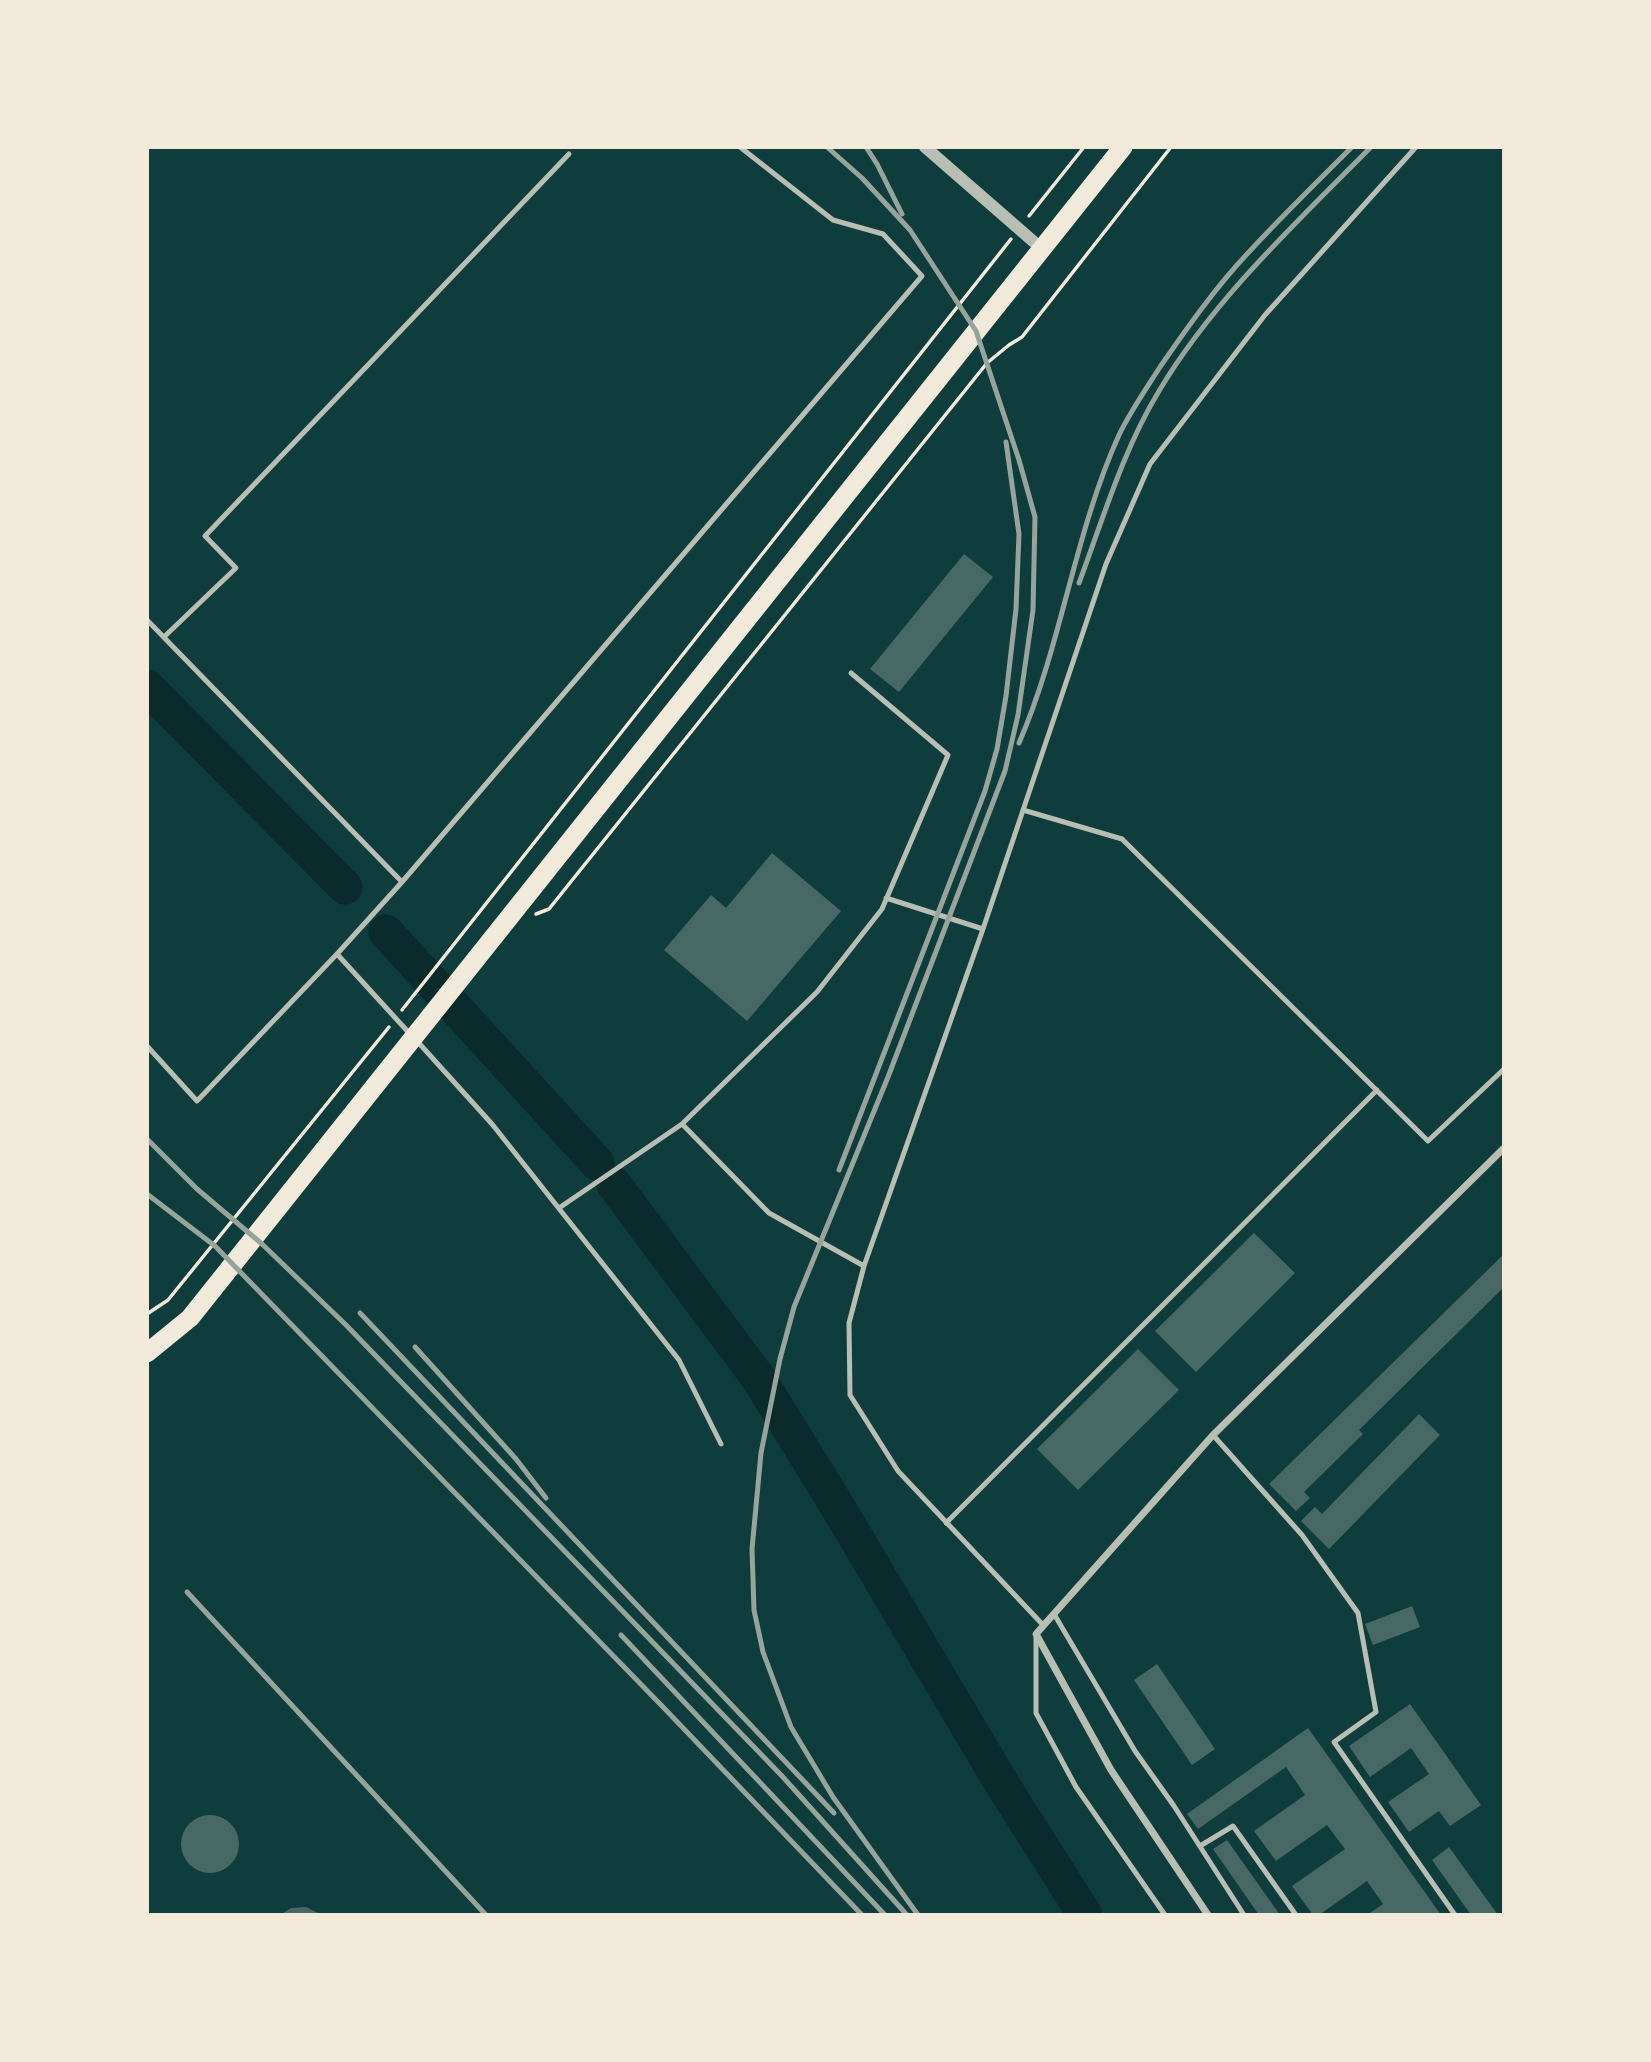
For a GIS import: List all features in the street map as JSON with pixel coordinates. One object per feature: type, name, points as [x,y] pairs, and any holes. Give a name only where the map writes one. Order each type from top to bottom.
[{"type":"highway","points":[[147,1353],[190,1318],[1123,147]]},
{"type":"street","points":[[925,147],[1042,249]]},
{"type":"street","points":[[1208,1915],[1111,1770],[1036,1634],[1213,1435],[1504,1148]]},
{"type":"lane","points":[[147,1046],[197,1101],[402,882],[922,276],[883,234],[832,220],[740,147]]},
{"type":"lane","points":[[1044,1626],[898,1471],[850,1395],[849,1323],[864,1266],[983,929],[1106,564],[1150,464],[1265,314],[1416,147]]},
{"type":"lane","points":[[164,637],[236,568],[205,536],[569,154]]},
{"type":"lane","points":[[147,620],[402,882]]},
{"type":"lane","points":[[559,1208],[682,1124],[817,992],[882,909],[948,755],[851,673]]},
{"type":"lane","points":[[1023,810],[1122,839],[1429,1142],[1504,1069]]},
{"type":"lane","points":[[886,898],[983,929]]},
{"type":"lane","points":[[337,954],[492,1124],[679,1360],[721,1444]]},
{"type":"lane","points":[[946,1523],[1377,1090]]},
{"type":"lane","points":[[682,1124],[769,1213],[864,1266]]},
{"type":"lane","points":[[1213,1435],[1302,1535],[1358,1613],[1376,1712],[1334,1742],[1455,1915]]},
{"type":"lane","points":[[1054,1615],[1135,1751],[1244,1915]]},
{"type":"lane","points":[[1036,1634],[1036,1713],[1076,1787],[1165,1915]]},
{"type":"lane","points":[[1200,1846],[1233,1826],[1296,1915]]},
{"type":"path","points":[[398,1016],[1084,147]]},
{"type":"path","points":[[529,917],[549,909],[987,363],[1022,337],[1171,147]]},
{"type":"path","points":[[147,1314],[168,1300],[389,1027]]},
{"type":"building","points":[[964,554],[993,577],[899,692],[870,669]]},
{"type":"building","points":[[772,853],[841,911],[747,1021],[664,950],[711,895],[726,908]]},
{"type":"building","points":[[1254,1233],[1295,1273],[1196,1372],[1155,1331]]},
{"type":"building","points":[[1504,1254],[1504,1287],[1359,1430],[1363,1434],[1304,1492],[1310,1498],[1296,1511],[1269,1484]]},
{"type":"building","points":[[1138,1349],[1179,1390],[1078,1490],[1037,1449]]},
{"type":"building","points":[[1419,1414],[1440,1435],[1329,1549],[1301,1521],[1315,1507],[1322,1514]]},
{"type":"building","points":[[1412,1606],[1420,1627],[1373,1645],[1365,1624]]},
{"type":"building","points":[[1157,1664],[1215,1749],[1192,1765],[1134,1680]]},
{"type":"building","points":[[1410,1704],[1481,1805],[1450,1826],[1439,1811],[1409,1832],[1388,1802],[1429,1774],[1411,1748],[1370,1777],[1349,1746]]},
{"type":"building","points":[[1308,1728],[1441,1915],[1367,1915],[1383,1904],[1367,1881],[1319,1915],[1313,1915],[1292,1886],[1345,1849],[1327,1825],[1276,1861],[1254,1831],[1305,1795],[1286,1767],[1198,1829],[1187,1814]]},
{"type":"building","points":[[210,1815],[221,1817],[234,1828],[239,1844],[237,1855],[226,1868],[210,1873],[199,1871],[186,1860],[181,1844],[183,1833],[194,1820]]},
{"type":"building","points":[[1227,1840],[1280,1915],[1259,1915],[1213,1849]]},
{"type":"building","points":[[1449,1847],[1498,1915],[1471,1915],[1432,1860]]},
{"type":"building","points":[[306,1907],[322,1915],[280,1915],[291,1908]]},
{"type":"waterway","points":[[147,687],[345,887]]},
{"type":"waterway","points":[[386,932],[597,1163]]},
{"type":"waterway","points":[[613,1183],[759,1379],[999,1779],[1085,1915]]},
{"type":"railway","points":[[827,147],[862,178],[910,230],[976,331],[1035,517],[1033,610],[1018,715],[1005,771],[888,1077],[794,1307],[780,1359],[761,1453],[752,1549],[754,1610],[763,1652],[791,1727],[833,1797],[918,1915]]},
{"type":"railway","points":[[866,147],[902,214]]},
{"type":"railway","points":[[1019,743],[1046,667],[1090,511],[1128,418],[1170,352],[1224,280],[1273,226],[1352,147]]},
{"type":"railway","points":[[1079,583],[1114,485],[1135,437],[1159,391],[1181,357],[1230,293],[1285,233],[1371,147]]},
{"type":"railway","points":[[839,1170],[985,791],[997,749],[1016,609],[1019,534],[1006,442]]},
{"type":"railway","points":[[147,1139],[197,1189],[262,1244],[346,1325],[782,1776],[907,1915]]},
{"type":"railway","points":[[147,1194],[215,1246],[862,1915]]},
{"type":"railway","points":[[360,1313],[834,1813]]},
{"type":"railway","points":[[415,1347],[516,1459],[546,1498]]},
{"type":"railway","points":[[187,1592],[486,1915]]},
{"type":"railway","points":[[621,1635],[885,1915]]}]
